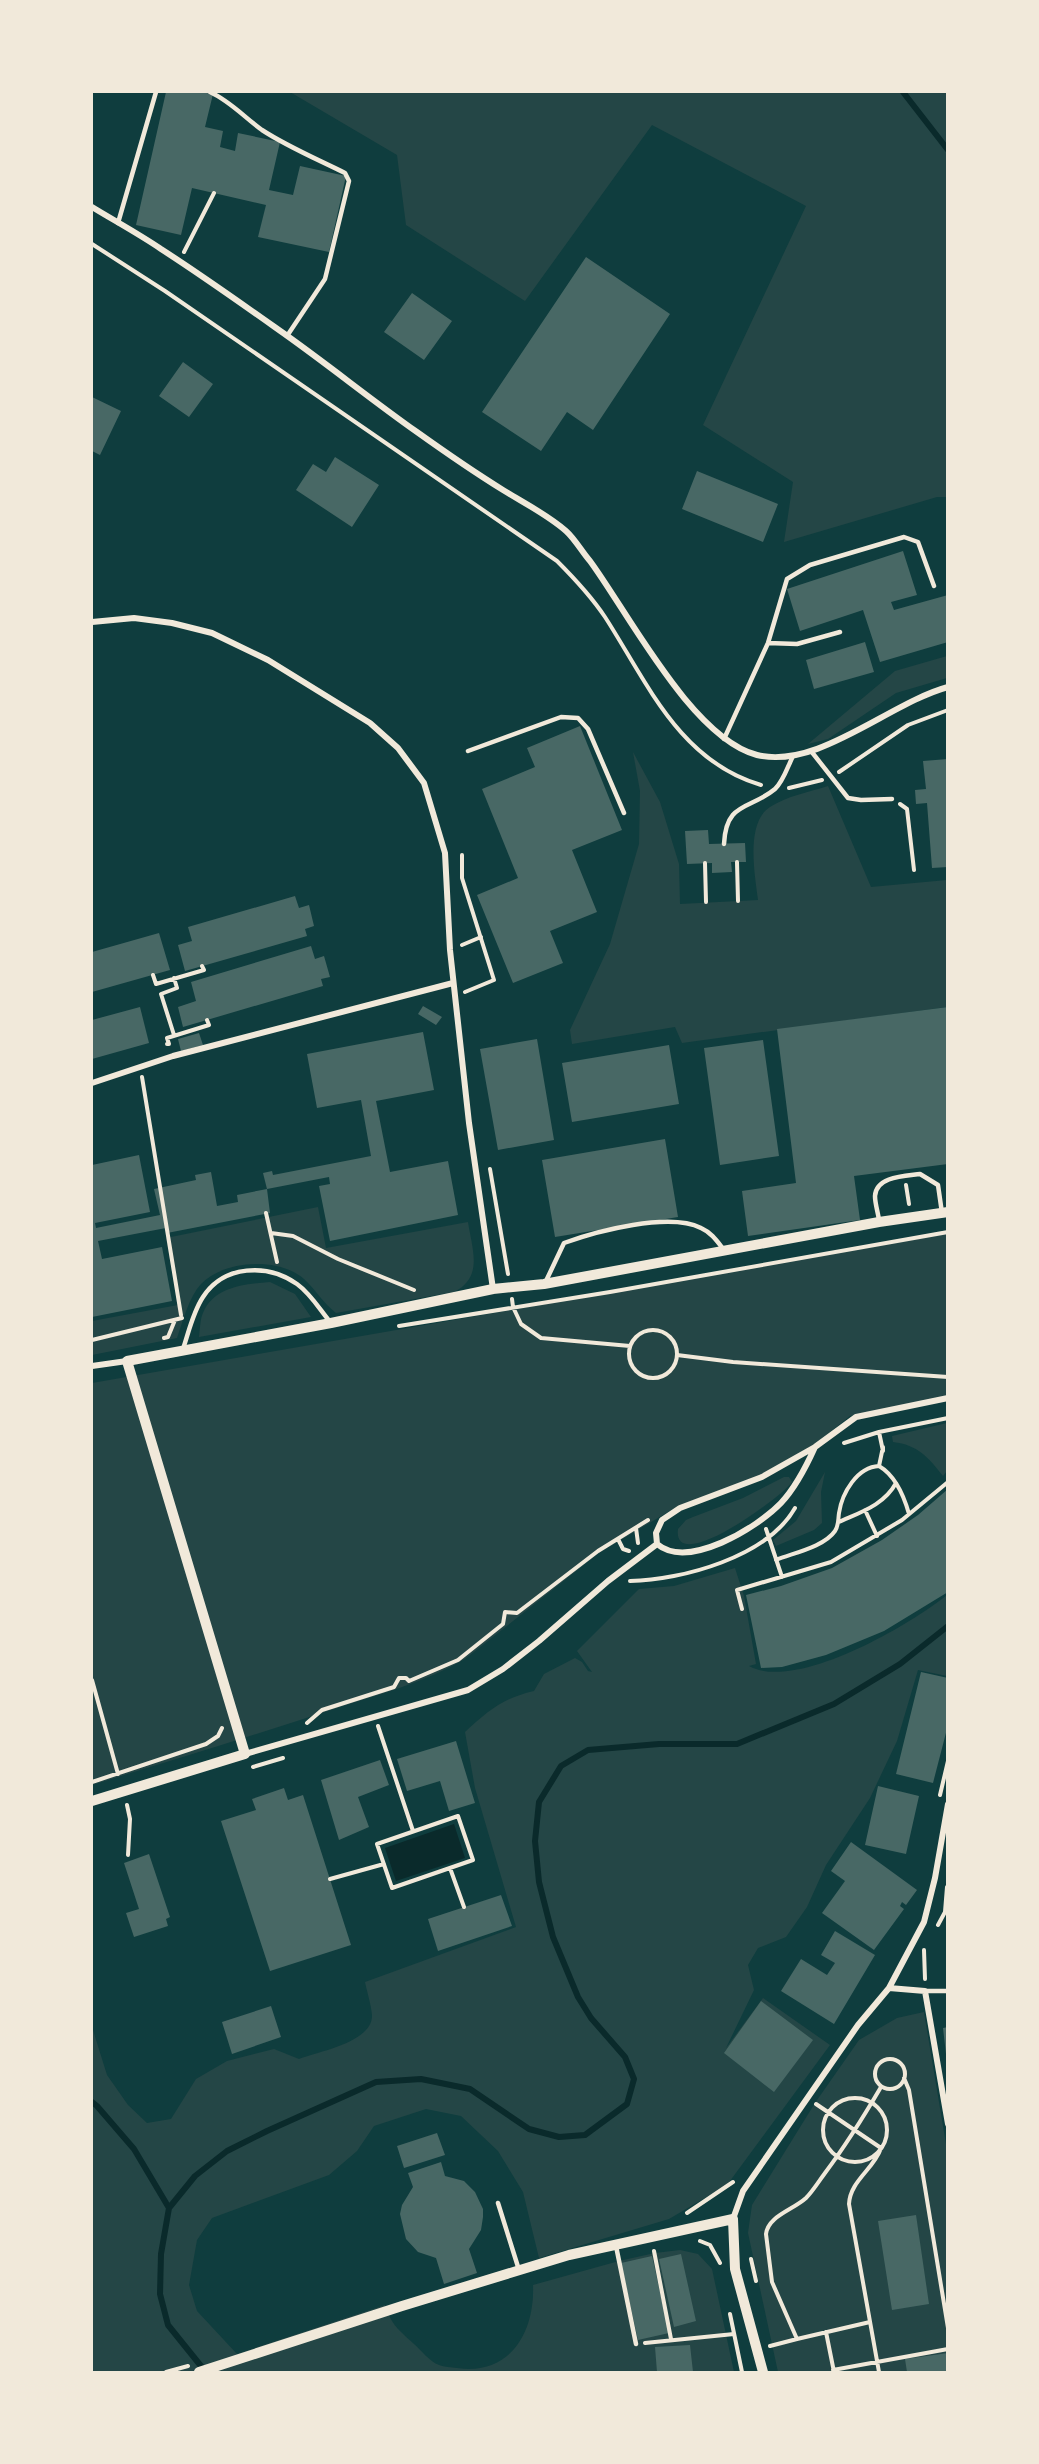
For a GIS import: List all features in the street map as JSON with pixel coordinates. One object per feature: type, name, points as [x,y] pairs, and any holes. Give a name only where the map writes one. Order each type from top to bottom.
[{"type":"street","points":[[92,207],[180,262],[287,336],[426,438],[568,532],[610,588],[635,631],[659,664],[690,704],[724,739],[766,757],[780,759],[793,756],[811,751],[856,731],[930,692],[948,687]]},
{"type":"street","points":[[92,622],[134,618],[172,623],[212,633],[268,660],[370,723],[398,748],[424,783],[445,853],[453,984],[469,1123],[493,1289]]},
{"type":"street","points":[[92,1083],[306,1020],[453,984]]},
{"type":"street","points":[[92,1366],[331,1323],[435,1299],[493,1289],[544,1284],[879,1222],[945,1213]]},
{"type":"street","points":[[127,1361],[245,1754]]},
{"type":"street","points":[[815,1448],[804,1471],[782,1502],[774,1510],[732,1538],[696,1551],[677,1553],[666,1551],[657,1544],[656,1533],[662,1520],[680,1508],[762,1477],[815,1448],[856,1417],[948,1398]]},
{"type":"street","points":[[92,1801],[468,1690],[502,1669],[539,1641],[608,1581],[657,1544]]},
{"type":"street","points":[[763,2373],[735,2269],[733,2219],[742,2191],[858,2025],[889,1988],[924,1922],[948,1803]]},
{"type":"street","points":[[889,1988],[925,1991],[948,2124]]},
{"type":"street","points":[[199,2373],[519,2270],[615,2243],[733,2219]]},
{"type":"lane","points":[[118,223],[156,92]]},
{"type":"lane","points":[[210,92],[224,98],[253,123],[279,141],[345,173],[349,181],[325,279],[287,336]]},
{"type":"lane","points":[[724,739],[768,643],[787,579],[810,565],[904,537],[918,542],[934,586]]},
{"type":"lane","points":[[768,643],[797,644],[840,632]]},
{"type":"lane","points":[[468,751],[561,717],[578,718],[588,729],[624,813]]},
{"type":"lane","points":[[811,751],[848,798],[892,799]]},
{"type":"lane","points":[[724,843],[729,820],[733,814],[739,808],[776,788],[793,756]]},
{"type":"lane","points":[[879,1222],[875,1193],[880,1184],[888,1179],[905,1176],[920,1174],[938,1185],[945,1213]]},
{"type":"lane","points":[[544,1284],[564,1243],[594,1232],[676,1221],[706,1230],[724,1250]]},
{"type":"lane","points":[[183,1351],[194,1315],[202,1299],[211,1286],[221,1278],[235,1272],[249,1270],[280,1275],[306,1292],[331,1323]]},
{"type":"lane","points":[[925,1991],[948,1991]]},
{"type":"lane","points":[[498,2203],[519,2270]]},
{"type":"lane","points":[[615,2243],[636,2344]]},
{"type":"path","points":[[180,262],[214,194]]},
{"type":"path","points":[[92,244],[165,291],[557,561],[592,599],[656,701],[681,733],[708,759],[721,767],[751,782],[776,788],[796,788],[830,777],[908,725],[948,710]]},
{"type":"path","points":[[892,799],[908,809],[914,870]]},
{"type":"path","points":[[462,855],[462,878],[494,980],[462,993]]},
{"type":"path","points":[[737,862],[738,901]]},
{"type":"path","points":[[705,863],[706,902]]},
{"type":"path","points":[[450,950],[481,938]]},
{"type":"path","points":[[153,975],[156,984],[204,970],[202,966]]},
{"type":"path","points":[[174,978],[177,988],[161,994],[174,1035]]},
{"type":"path","points":[[162,1046],[169,1044],[167,1038],[209,1025],[207,1020]]},
{"type":"path","points":[[140,1067],[181,1318]]},
{"type":"path","points":[[489,1160],[513,1307],[521,1324],[541,1338],[630,1346]]},
{"type":"path","points":[[905,1176],[911,1217]]},
{"type":"path","points":[[266,1214],[280,1275]]},
{"type":"path","points":[[390,1327],[948,1232]]},
{"type":"path","points":[[270,1233],[293,1236],[338,1259],[435,1299],[461,1316]]},
{"type":"path","points":[[92,1340],[194,1315]]},
{"type":"path","points":[[160,1339],[168,1337],[176,1319]]},
{"type":"path","points":[[654,1330],[671,1338],[677,1355],[673,1368],[667,1374],[661,1377],[645,1377],[633,1368],[629,1354],[630,1346],[642,1332],[654,1330]]},
{"type":"path","points":[[677,1355],[733,1362],[948,1377]]},
{"type":"path","points":[[879,1432],[882,1442],[883,1451],[883,1447],[881,1456],[879,1466]]},
{"type":"path","points":[[776,1560],[829,1537],[838,1522],[842,1502],[852,1482],[859,1474],[872,1466],[879,1466],[896,1483],[909,1515]]},
{"type":"path","points":[[742,1609],[737,1590],[831,1562],[858,1550],[877,1536],[904,1522],[909,1515],[948,1482]]},
{"type":"path","points":[[838,1522],[880,1503],[896,1483]]},
{"type":"path","points":[[865,1510],[877,1536]]},
{"type":"path","points":[[297,1726],[307,1723],[322,1710],[393,1687],[399,1678],[402,1677],[409,1681],[458,1660],[504,1624],[505,1612],[517,1613],[598,1551],[652,1518]]},
{"type":"path","points":[[618,1539],[623,1549],[634,1550],[639,1538],[636,1528]]},
{"type":"path","points":[[768,1538],[782,1577]]},
{"type":"path","points":[[92,1680],[123,1791]]},
{"type":"path","points":[[375,1717],[413,1831]]},
{"type":"path","points":[[92,1782],[213,1741],[222,1730],[223,1723]]},
{"type":"path","points":[[938,1806],[948,1761]]},
{"type":"path","points":[[458,1816],[473,1860],[392,1888],[377,1844],[413,1831],[458,1816]]},
{"type":"path","points":[[128,1855],[130,1819]]},
{"type":"path","points":[[330,1879],[384,1864]]},
{"type":"path","points":[[450,1868],[464,1907]]},
{"type":"path","points":[[934,1931],[946,1914],[948,1886]]},
{"type":"path","points":[[919,1957],[924,1949],[925,1991]]},
{"type":"path","points":[[904,2078],[898,2087],[893,2089],[881,2087],[874,2074],[878,2064],[882,2061],[891,2059],[901,2064],[910,2097],[948,2328]]},
{"type":"path","points":[[797,2339],[772,2282],[767,2228],[771,2222],[807,2197],[837,2157],[881,2087]]},
{"type":"path","points":[[879,2373],[849,2198],[855,2186],[878,2157],[886,2136],[886,2123],[881,2112],[871,2103],[860,2099],[848,2099],[837,2104],[829,2112],[824,2124],[824,2136],[828,2148],[837,2157],[849,2162],[861,2162],[873,2157],[881,2148]]},
{"type":"path","points":[[813,2102],[881,2148]]},
{"type":"path","points":[[684,2215],[733,2183],[740,2173]]},
{"type":"path","points":[[696,2239],[710,2245],[720,2263],[722,2273]]},
{"type":"path","points":[[653,2244],[671,2339]]},
{"type":"path","points":[[750,2257],[757,2287]]},
{"type":"path","points":[[728,2304],[742,2373]]},
{"type":"path","points":[[770,2346],[870,2322]]},
{"type":"path","points":[[826,2332],[833,2371],[948,2349]]},
{"type":"path","points":[[636,2344],[734,2334]]},
{"type":"path","points":[[768,2336],[772,2355]]},
{"type":"path","points":[[166,2373],[176,2370]]},
{"type":"shaded area","points":[[290,92],[947,92],[947,497],[937,497],[784,542],[793,482],[703,425],[806,206],[652,125],[525,301],[406,225],[397,155]]},
{"type":"shaded area","points":[[947,656],[947,678],[896,693],[828,739],[808,744],[895,671]]},
{"type":"shaded area","points":[[633,752],[660,802],[679,864],[680,904],[758,900],[754,837],[762,815],[770,807],[784,800],[828,786],[871,887],[947,880],[947,1007],[682,1043],[675,1027],[572,1044],[570,1030],[610,944],[639,844],[640,791]]},
{"type":"shaded area","points":[[318,1207],[326,1248],[468,1222],[474,1261],[473,1270],[463,1286],[454,1292],[336,1313],[304,1279],[293,1272],[281,1267],[266,1265],[237,1266],[211,1276],[201,1284],[190,1302],[177,1338],[92,1355],[92,1321],[178,1305],[166,1238]]},
{"type":"shaded area","points":[[947,1234],[947,1396],[850,1416],[800,1456],[768,1474],[673,1509],[599,1553],[465,1659],[450,1667],[386,1692],[92,1785],[92,1383]]},
{"type":"shaded area","points":[[270,1282],[295,1294],[311,1317],[199,1337],[202,1315],[215,1297],[232,1288]]},
{"type":"shaded area","points":[[947,1423],[947,1471],[943,1476],[922,1453],[909,1446],[893,1442],[892,1436]]},
{"type":"shaded area","points":[[825,1472],[821,1492],[822,1523],[814,1530],[776,1546],[773,1540],[796,1521]]},
{"type":"shaded area","points":[[784,1477],[789,1477],[792,1482],[750,1517],[709,1539],[692,1544],[681,1541],[678,1529],[686,1520],[743,1498]]},
{"type":"shaded area","points":[[735,1568],[744,1596],[756,1664],[749,1666],[769,1672],[795,1670],[823,1663],[880,1638],[947,1595],[947,1676],[918,1670],[897,1741],[870,1798],[826,1865],[807,1907],[786,1937],[758,1948],[748,1965],[754,1990],[726,2048],[763,1998],[830,2045],[727,2185],[669,2219],[539,2258],[523,2192],[498,2151],[461,2116],[426,2109],[374,2126],[357,2151],[329,2175],[212,2218],[197,2240],[189,2285],[197,2311],[237,2354],[385,2305],[396,2327],[432,2361],[445,2367],[476,2369],[492,2365],[505,2358],[516,2347],[529,2319],[533,2285],[619,2261],[680,2250],[698,2254],[712,2269],[734,2372],[92,2372],[92,2027],[107,2075],[128,2105],[147,2123],[171,2119],[196,2079],[227,2061],[274,2049],[299,2059],[355,2039],[370,2024],[372,2015],[365,1982],[516,1927],[475,1788],[465,1732],[496,1706],[513,1697],[534,1691],[544,1674],[575,1658],[592,1672],[577,1651],[639,1589],[674,1586]]},
{"type":"shaded area","points":[[454,1824],[465,1858],[396,1881],[385,1848]]},
{"type":"shaded area","points":[[924,2012],[947,2150],[947,2372],[778,2372],[748,2233],[752,2205],[815,2103],[859,2040],[897,2018]]},
{"type":"building","points":[[166,92],[213,94],[205,127],[223,131],[220,147],[235,151],[238,133],[280,142],[269,190],[293,195],[300,166],[346,176],[329,252],[258,237],[266,205],[192,188],[181,235],[136,225]]},
{"type":"building","points":[[586,257],[670,314],[593,430],[567,412],[541,451],[482,412]]},
{"type":"building","points":[[412,293],[452,321],[424,360],[384,332]]},
{"type":"building","points":[[183,362],[213,384],[189,417],[159,396]]},
{"type":"building","points":[[92,397],[121,411],[100,455],[92,451]]},
{"type":"building","points":[[335,457],[379,485],[352,527],[296,490],[313,464],[326,472]]},
{"type":"building","points":[[697,471],[778,504],[763,542],[682,509]]},
{"type":"building","points":[[903,551],[917,595],[891,602],[894,610],[948,595],[948,642],[880,662],[863,610],[800,631],[787,589]]},
{"type":"building","points":[[865,642],[874,672],[814,689],[806,660]]},
{"type":"building","points":[[580,726],[622,830],[572,850],[597,912],[550,931],[563,963],[513,983],[477,895],[518,878],[482,789],[535,767],[527,748]]},
{"type":"building","points":[[948,759],[948,867],[932,868],[927,803],[916,804],[915,790],[926,789],[923,761]]},
{"type":"building","points":[[708,830],[709,844],[745,843],[746,862],[731,862],[732,872],[712,873],[712,863],[687,864],[685,831]]},
{"type":"building","points":[[295,896],[299,908],[309,905],[314,926],[305,929],[307,936],[185,971],[178,945],[192,941],[188,927]]},
{"type":"building","points":[[159,933],[170,970],[92,992],[92,952]]},
{"type":"building","points":[[311,946],[315,959],[324,956],[330,977],[321,979],[323,986],[183,1027],[178,1007],[196,1001],[191,982]]},
{"type":"building","points":[[423,1006],[442,1017],[436,1025],[418,1014]]},
{"type":"building","points":[[140,1007],[149,1043],[92,1059],[92,1020]]},
{"type":"building","points":[[948,1007],[948,1164],[854,1176],[860,1220],[748,1236],[742,1191],[796,1183],[777,1029]]},
{"type":"building","points":[[423,1032],[434,1090],[376,1101],[390,1172],[448,1161],[458,1215],[330,1241],[319,1186],[330,1184],[329,1177],[267,1189],[263,1173],[272,1171],[273,1175],[371,1156],[361,1100],[317,1108],[307,1054]]},
{"type":"building","points":[[199,1033],[203,1045],[181,1051],[178,1039]]},
{"type":"building","points":[[537,1039],[554,1140],[498,1150],[480,1049]]},
{"type":"building","points":[[763,1040],[779,1156],[720,1165],[704,1048]]},
{"type":"building","points":[[669,1045],[679,1104],[572,1122],[562,1063]]},
{"type":"building","points":[[665,1139],[678,1217],[555,1237],[542,1160]]},
{"type":"building","points":[[139,1155],[150,1212],[95,1223],[96,1228],[160,1215],[154,1189],[196,1180],[195,1175],[211,1172],[217,1206],[238,1202],[237,1195],[267,1189],[270,1213],[167,1233],[166,1228],[98,1241],[102,1259],[162,1247],[172,1301],[92,1317],[92,1165]]},
{"type":"building","points":[[948,1489],[948,1592],[884,1631],[826,1655],[782,1667],[761,1668],[746,1595],[781,1586],[832,1568],[882,1540],[918,1515]]},
{"type":"building","points":[[921,1672],[948,1678],[948,1725],[933,1783],[896,1774]]},
{"type":"building","points":[[456,1741],[475,1803],[449,1811],[440,1781],[407,1791],[397,1759]]},
{"type":"building","points":[[380,1760],[389,1785],[358,1797],[369,1827],[339,1840],[321,1780]]},
{"type":"building","points":[[878,1786],[919,1796],[906,1854],[865,1845]]},
{"type":"building","points":[[284,1788],[288,1800],[303,1795],[351,1945],[270,1971],[221,1821],[256,1810],[252,1799]]},
{"type":"building","points":[[851,1842],[917,1890],[906,1905],[902,1902],[900,1906],[904,1909],[874,1950],[822,1913],[845,1881],[831,1871]]},
{"type":"building","points":[[149,1854],[170,1917],[166,1919],[168,1926],[134,1937],[126,1913],[139,1909],[124,1863]]},
{"type":"building","points":[[501,1895],[512,1926],[438,1951],[428,1919]]},
{"type":"building","points":[[835,1931],[875,1955],[834,2024],[781,1991],[801,1959],[827,1975],[835,1963],[821,1955]]},
{"type":"building","points":[[761,2001],[813,2040],[774,2092],[724,2053]]},
{"type":"building","points":[[271,2006],[281,2037],[232,2054],[222,2022]]},
{"type":"building","points":[[948,2027],[948,2054],[946,2054],[943,2028]]},
{"type":"building","points":[[437,2133],[445,2155],[404,2168],[397,2146]]},
{"type":"building","points":[[441,2162],[445,2176],[464,2181],[475,2192],[483,2209],[481,2230],[469,2249],[477,2273],[444,2284],[436,2258],[418,2252],[406,2239],[400,2214],[402,2205],[413,2187],[408,2173]]},
{"type":"building","points":[[916,2215],[929,2304],[892,2310],[878,2221]]},
{"type":"building","points":[[681,2254],[696,2321],[674,2327],[659,2259]]},
{"type":"building","points":[[652,2256],[669,2333],[638,2340],[621,2263]]},
{"type":"building","points":[[690,2345],[693,2372],[657,2372],[655,2347]]},
{"type":"building","points":[[948,2353],[948,2372],[907,2372],[905,2359]]},
{"type":"waterway","points":[[903,92],[948,150]]},
{"type":"waterway","points":[[205,2371],[168,2325],[160,2294],[161,2254],[169,2208],[195,2176],[227,2151],[376,2082],[421,2079],[470,2089],[529,2129],[559,2137],[585,2135],[627,2104],[634,2079],[625,2057],[591,2018],[578,1997],[553,1937],[539,1882],[535,1841],[539,1802],[561,1766],[588,1750],[659,1744],[737,1744],[834,1704],[900,1664],[948,1626]]},
{"type":"waterway","points":[[92,2102],[134,2149],[169,2208]]}]
